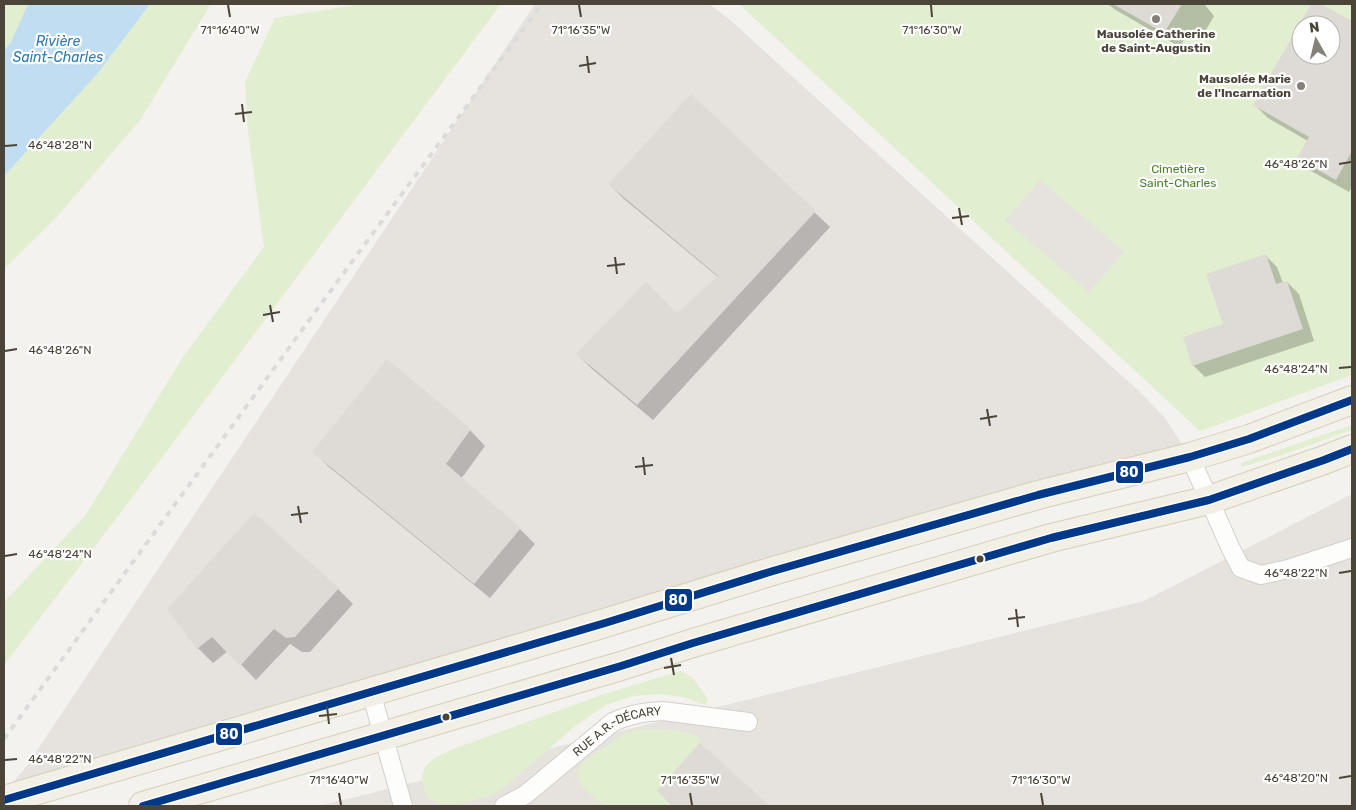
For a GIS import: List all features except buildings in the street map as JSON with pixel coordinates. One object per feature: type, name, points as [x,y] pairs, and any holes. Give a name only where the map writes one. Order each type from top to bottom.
[{"type":"main road","points":[[4,800],[606,623],[773,571],[1038,495],[1190,457],[1249,439],[1352,400]]},
{"type":"main road","points":[[143,806],[1051,538],[1209,500],[1352,449]]},
{"type":"street","points":[[1190,457],[1241,568],[1261,575],[1288,569],[1352,548]]},
{"type":"street","points":[[371,692],[403,806]]},
{"type":"street","name":"RUE A.R.-DÉCARY","points":[[504,806],[524,795],[613,722],[629,715],[663,711],[748,722]]},
{"type":"shaded area","points":[[535,4],[709,4],[729,19],[1141,393],[1165,418],[1190,457],[4,793],[26,767]]},
{"type":"shaded area","points":[[1040,180],[1124,252],[1089,292],[1005,220]]},
{"type":"shaded area","points":[[1352,494],[1352,806],[319,806],[1144,601]]},
{"type":"shaded area","points":[[809,703],[925,806],[777,806],[732,766],[786,706]]},
{"type":"shaded area","points":[[1039,788],[1058,806],[1022,806]]},
{"type":"green space","points":[[4,4],[28,4],[11,42],[4,51]]},
{"type":"green space","points":[[150,4],[211,4],[140,120],[57,217],[4,269],[4,176],[98,73]]},
{"type":"green space","points":[[355,4],[501,4],[125,507],[4,665],[4,602],[85,516],[183,357],[264,247],[248,131],[245,82],[275,18]]},
{"type":"green space","name":"Cimetière Saint-Charles","points":[[739,4],[1352,4],[1352,375],[1200,431]]},
{"type":"green space","points":[[1352,425],[1352,430],[1282,455],[1241,467],[1241,463]]},
{"type":"green space","points":[[681,671],[692,677],[708,699],[705,705],[683,697],[660,694],[633,696],[606,705],[575,726],[511,782],[494,794],[457,804],[442,804],[428,799],[423,785],[423,771],[430,762],[441,755],[604,694]]},
{"type":"green space","points":[[644,729],[689,733],[702,740],[657,791],[673,806],[604,806],[582,787],[578,780],[577,772],[582,763],[625,733]]},
{"type":"water","name":"Rivière Saint-Charles","points":[[28,4],[150,4],[98,73],[4,176],[4,51],[11,42]]},
{"type":"railway","points":[[4,739],[542,4]]},
{"type":"transit line","name":"80","points":[[4,800],[605,623],[773,571],[1038,495],[1190,457],[1249,439],[1352,400]]},
{"type":"transit line","name":"80","points":[[143,806],[1051,538],[1209,500],[1352,449]]},
{"type":"place","name":"Mausolée Catherine de Saint-Augustin","points":[[1156,19]]},
{"type":"place","name":"Mausolée Marie de l'Incarnation","points":[[1301,86]]}]
